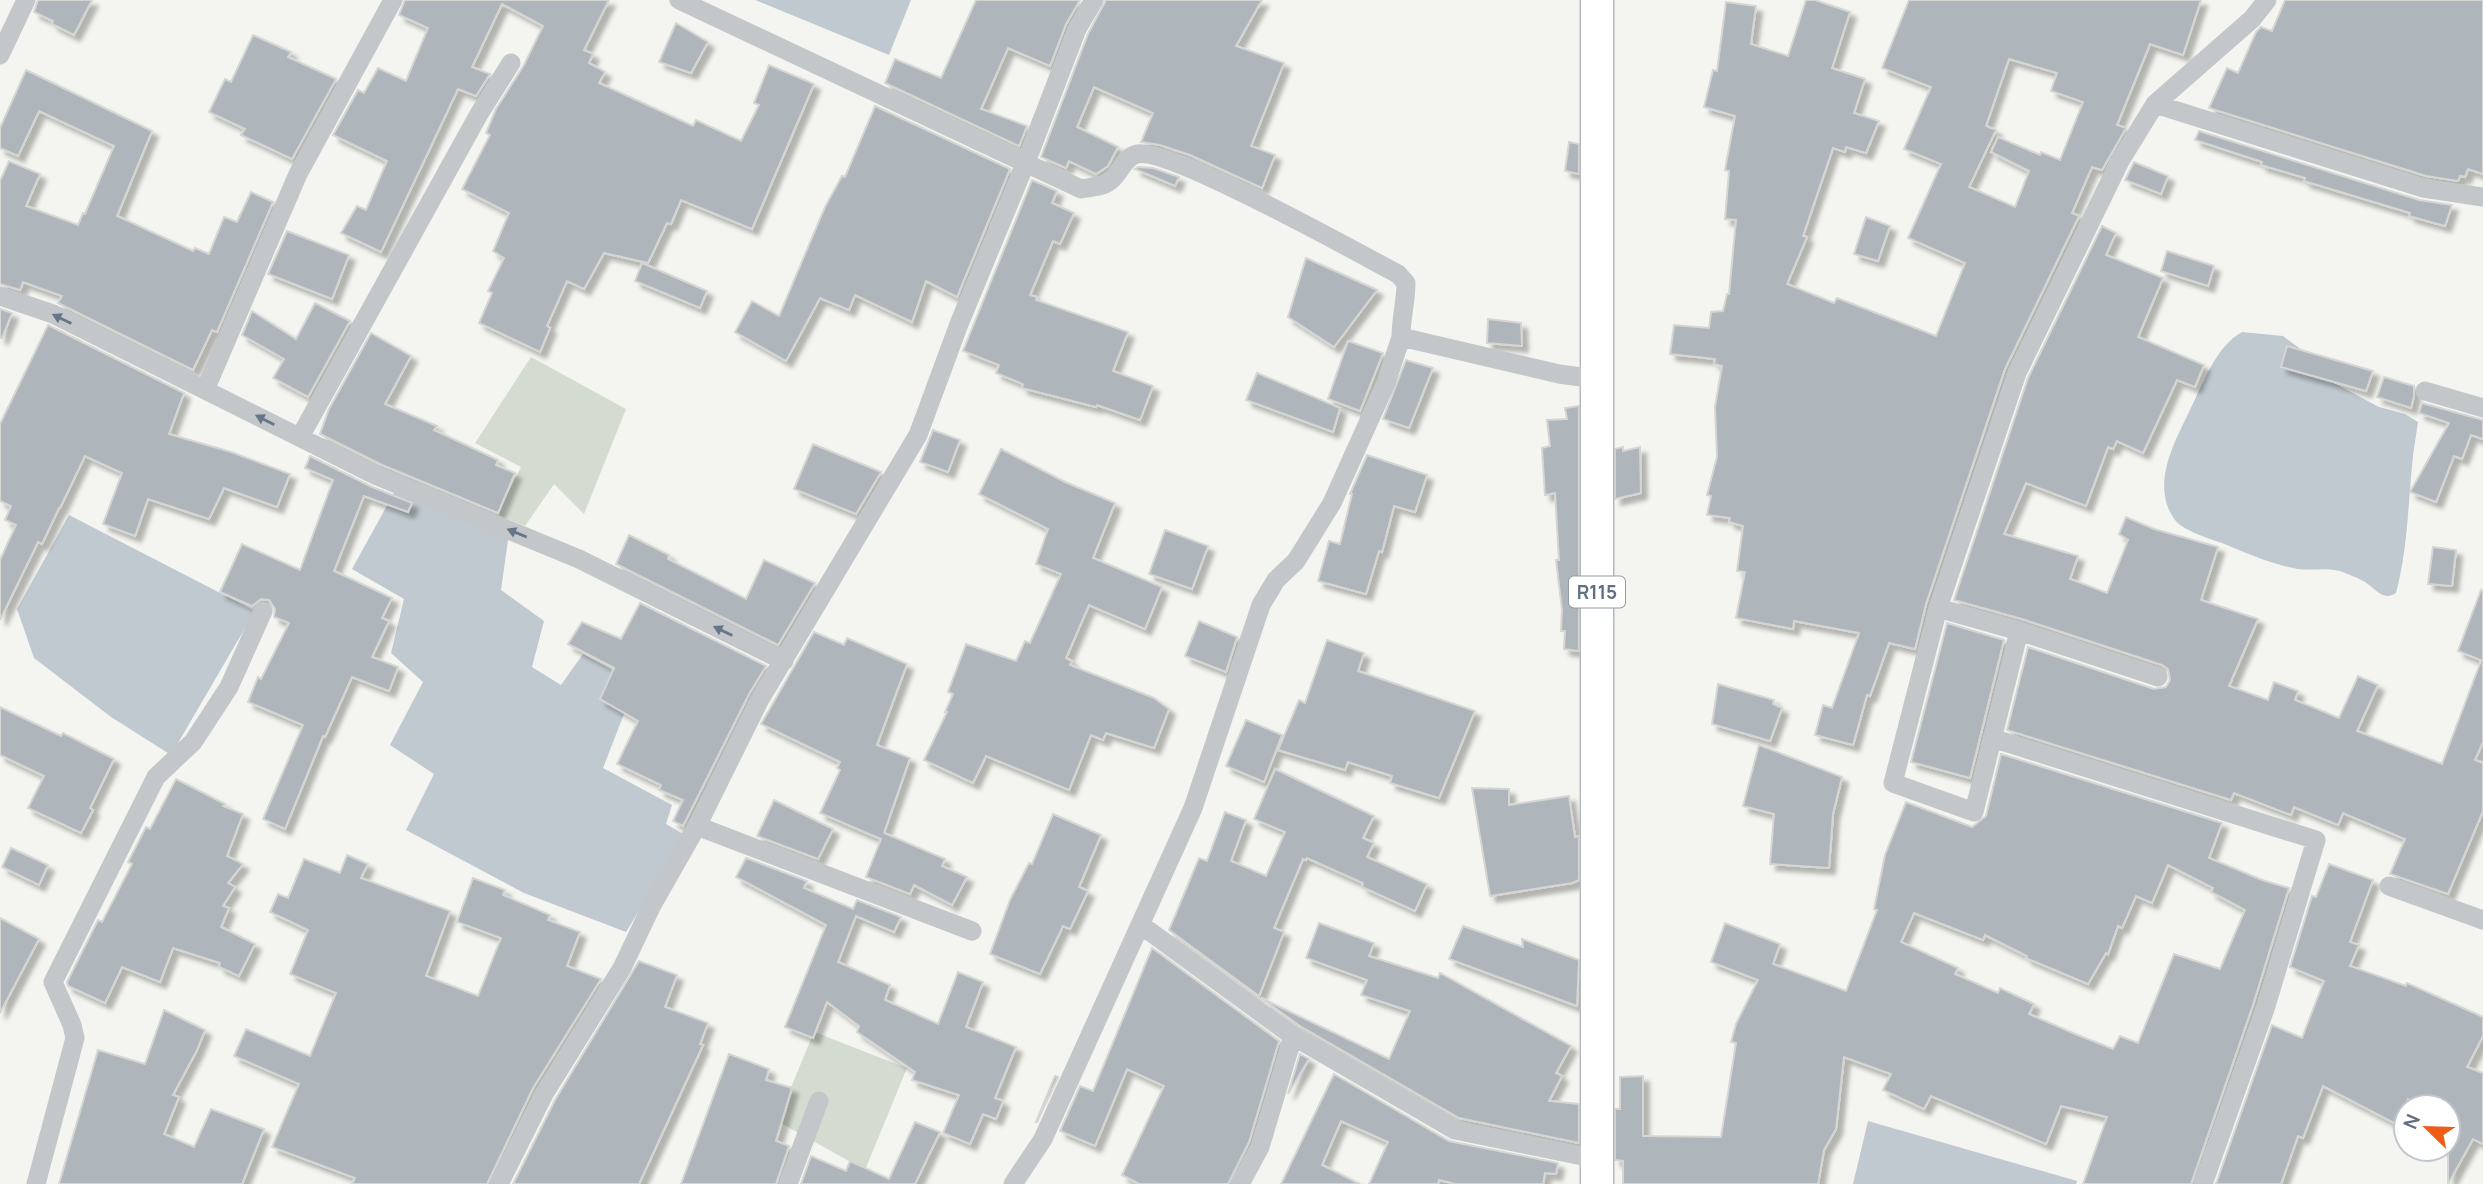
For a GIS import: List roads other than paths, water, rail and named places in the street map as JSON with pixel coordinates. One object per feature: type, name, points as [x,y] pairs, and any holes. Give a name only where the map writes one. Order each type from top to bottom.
[{"type":"main road","name":"R115","points":[[1597,0],[1597,1171]]},
{"type":"street","points":[[0,55],[26,0]]},
{"type":"street","points":[[205,390],[298,174],[393,0]]},
{"type":"street","points":[[679,0],[1081,189],[1111,181],[1129,158],[1139,153],[1160,156],[1241,192],[1398,274],[1406,283],[1401,321],[1402,337],[1386,383],[1332,503],[1296,561],[1276,580],[1261,606],[1193,808],[1043,1139],[1013,1184]]},
{"type":"street","points":[[499,1184],[544,1094],[622,968],[760,699],[918,435],[959,324],[1077,29],[1094,0]]},
{"type":"street","points":[[2019,631],[1974,812],[1892,783],[1937,608],[2017,373],[2120,161],[2155,104],[2252,19],[2267,0]]},
{"type":"street","points":[[300,437],[472,125],[512,63]]},
{"type":"street","points":[[2155,104],[2423,188],[2483,197]]},
{"type":"street","points":[[0,296],[53,314],[375,475],[579,559],[784,661]]},
{"type":"street","points":[[1402,337],[1559,374],[1596,379]]},
{"type":"street","points":[[2425,391],[2483,408]]},
{"type":"street","points":[[1937,608],[2019,631],[2158,677]]},
{"type":"street","points":[[36,1184],[75,1038],[53,982],[156,777],[193,741],[229,687],[263,611]]},
{"type":"street","points":[[1992,738],[2316,840],[2265,1009],[2203,1184]]},
{"type":"street","points":[[697,826],[972,932]]},
{"type":"street","points":[[2389,886],[2483,920]]},
{"type":"street","points":[[1141,925],[1293,1036],[1455,1129],[1597,1171]]},
{"type":"street","points":[[1240,1184],[1260,1147],[1293,1036]]},
{"type":"street","points":[[788,1184],[819,1101]]}]
